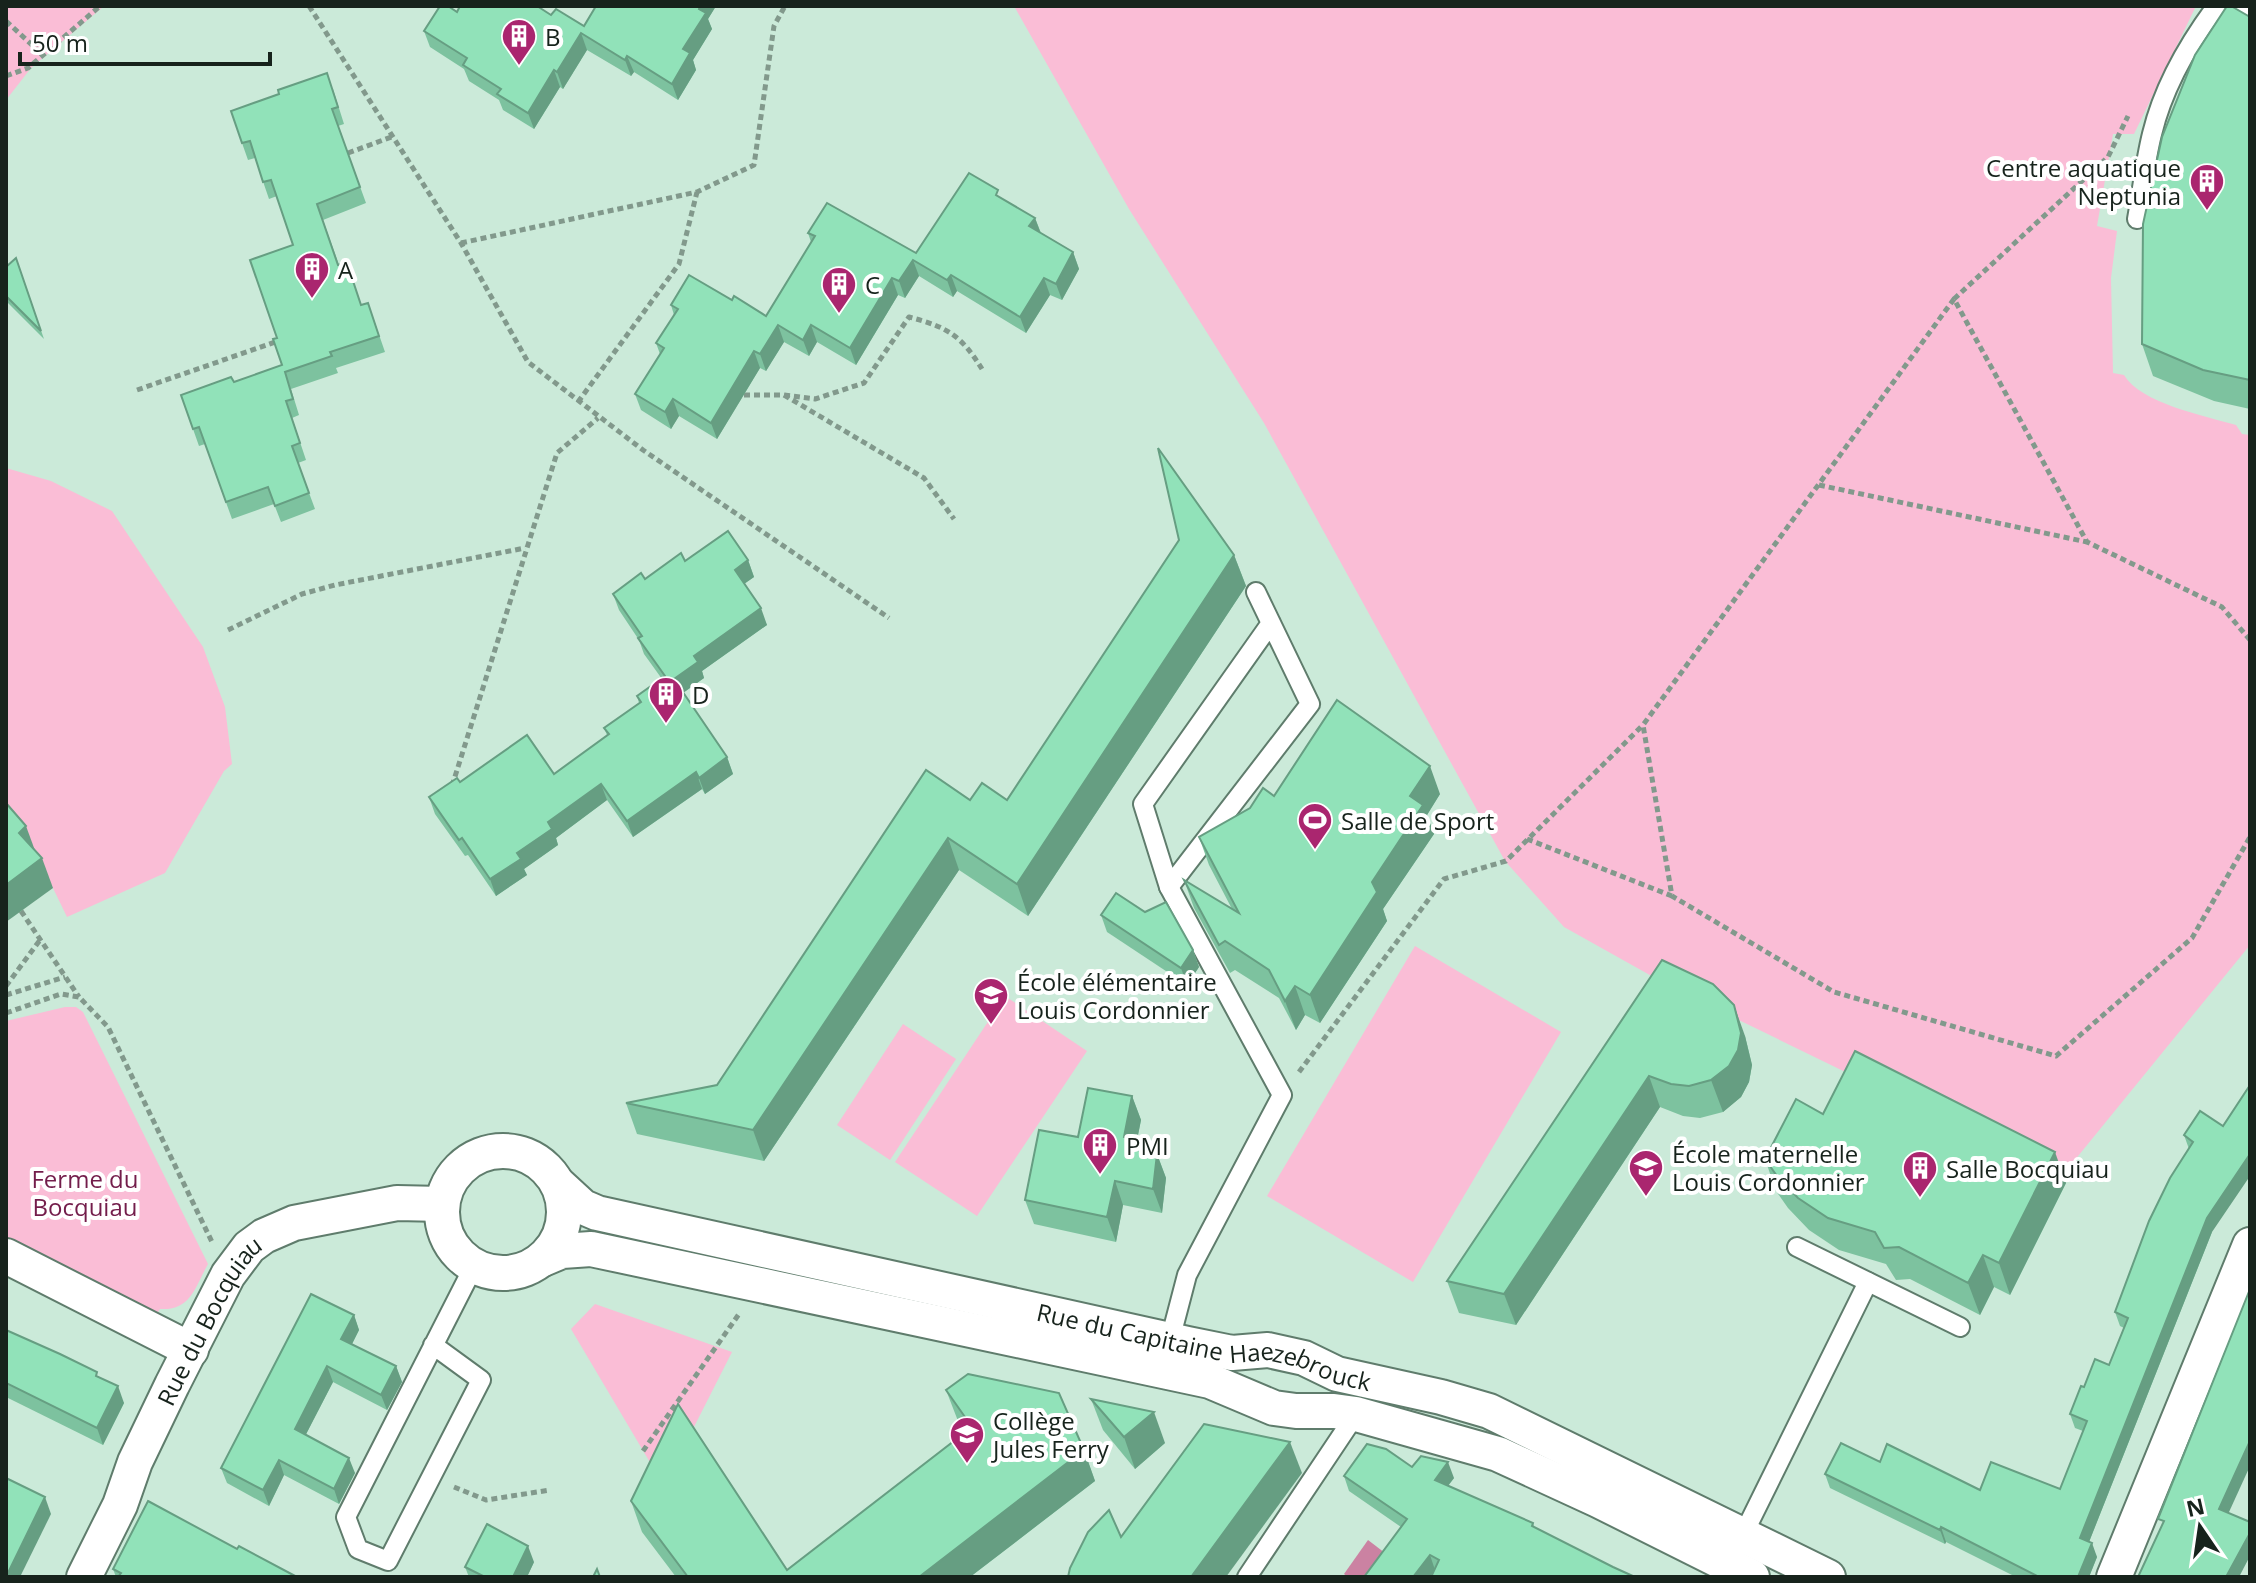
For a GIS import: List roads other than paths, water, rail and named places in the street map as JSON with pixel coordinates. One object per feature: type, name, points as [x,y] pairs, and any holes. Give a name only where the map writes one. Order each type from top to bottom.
[{"type":"street","points":[[508,1150],[534,1159],[548,1170],[558,1184],[565,1207],[563,1224],[554,1246],[543,1259],[529,1268],[497,1273],[474,1266],[459,1255],[449,1240],[443,1222],[442,1204],[447,1187],[458,1171],[472,1159],[489,1152],[508,1150]]},
{"type":"street","name":"Rue du Capitaine Haezebrouck","points":[[558,1184],[583,1207],[597,1213],[1232,1353],[1268,1350],[1304,1358],[1437,1415],[1522,1464],[1752,1577]]},
{"type":"street","name":"Rue du Bocquiau","points":[[84,1577],[130,1510],[135,1462],[228,1275],[249,1247],[280,1228],[397,1203],[442,1204]]},
{"type":"street","points":[[2114,1577],[2250,1245]]},
{"type":"street","name":"Rue du Capitaine Haezebrouck","points":[[543,1259],[562,1251],[591,1249],[1210,1381],[1274,1408],[1356,1414],[1437,1415],[1489,1411],[1828,1577]]},
{"type":"street","points":[[6,1256],[191,1350]]},
{"type":"lane","points":[[2137,219],[2152,134],[2166,93],[2192,39],[2215,8],[2250,16]]},
{"type":"lane","points":[[1169,887],[1310,704],[1256,592]]},
{"type":"lane","points":[[1170,1340],[1187,1275],[1282,1095],[1169,887],[1143,804],[1271,623]]},
{"type":"lane","points":[[1797,1247],[1960,1327]]},
{"type":"lane","points":[[433,1345],[481,1380],[388,1561],[358,1549],[346,1517],[433,1345],[474,1266]]},
{"type":"lane","points":[[1743,1535],[1868,1282]]},
{"type":"lane","points":[[1247,1577],[1356,1414]]},
{"type":"place","name":"B","points":[[519,67]]},
{"type":"place","name":"Centre aquatique Neptunia","points":[[2207,212]]},
{"type":"place","name":"A","points":[[312,300]]},
{"type":"place","name":"C","points":[[839,315]]},
{"type":"place","name":"D","points":[[666,725]]},
{"type":"place","name":"Salle de Sport","points":[[1315,851]]},
{"type":"place","name":"École élémentaire Louis Cordonnier","points":[[991,1026]]},
{"type":"place","name":"PMI","points":[[1100,1176]]},
{"type":"place","name":"École maternelle Louis Cordonnier","points":[[1646,1198]]},
{"type":"place","name":"Salle Bocquiau","points":[[1920,1199]]},
{"type":"place","name":"Collège Jules Ferry","points":[[967,1465]]},
{"type":"park label","name":"Ferme du Bocquiau","points":[[85,1192]]}]
